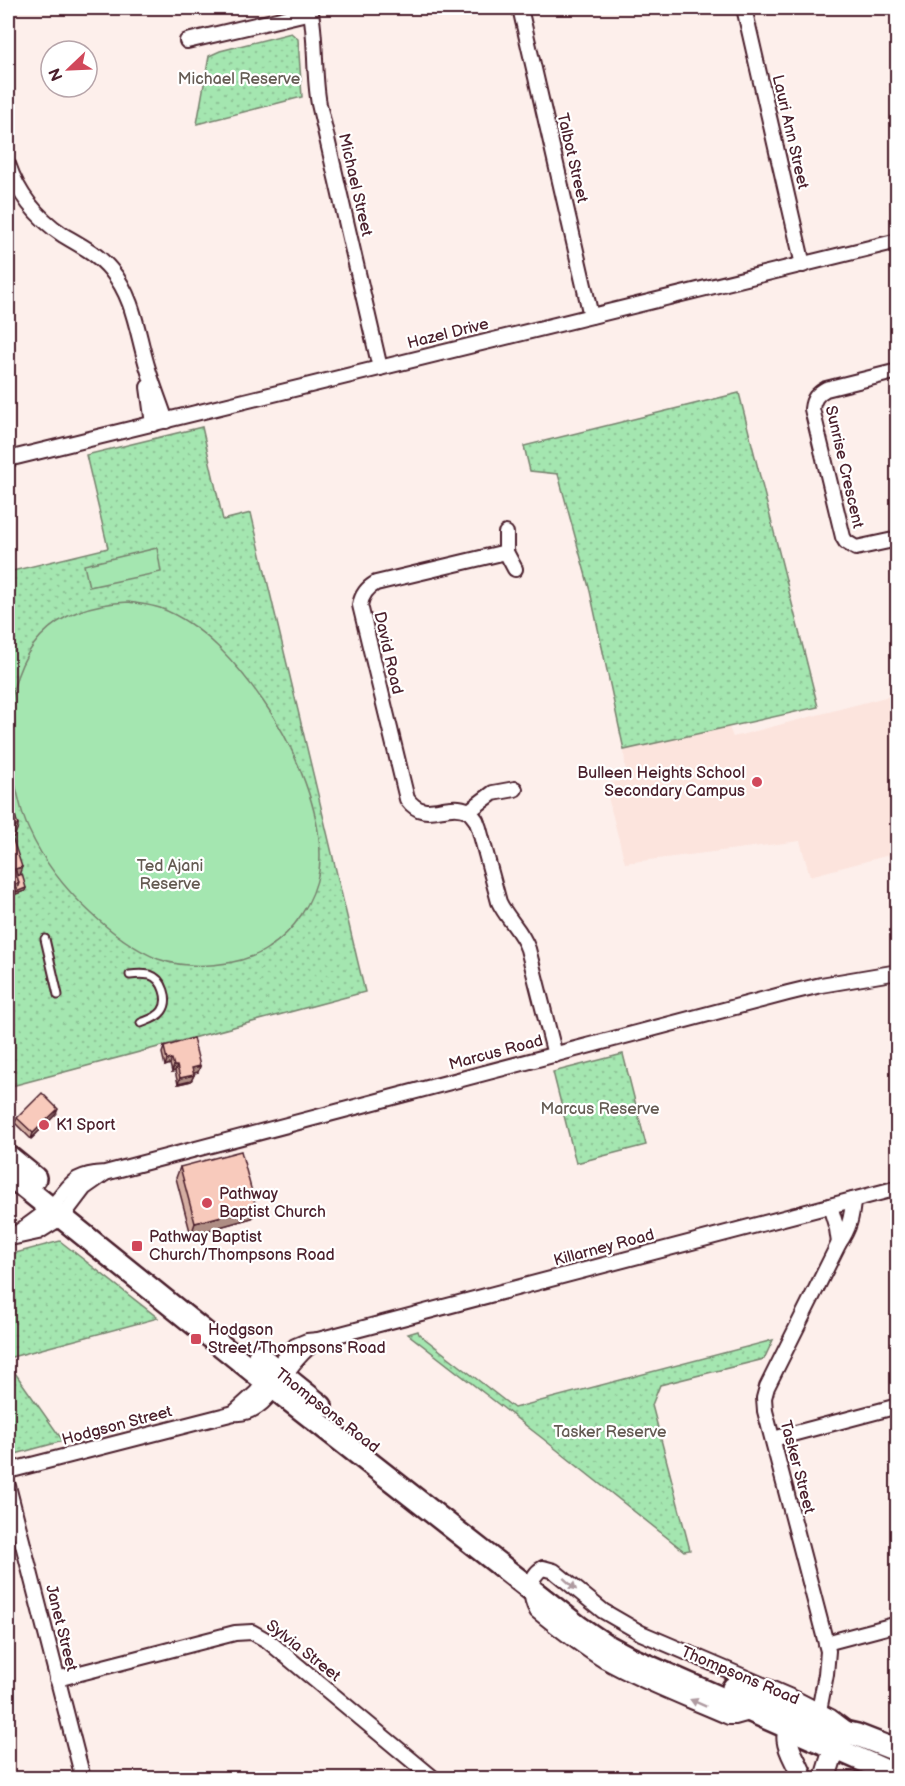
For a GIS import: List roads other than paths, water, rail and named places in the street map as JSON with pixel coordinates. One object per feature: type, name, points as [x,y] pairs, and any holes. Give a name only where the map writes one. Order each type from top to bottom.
[{"type":"main road","name":"Thompsons Road","points":[[8,1156],[60,1207],[532,1582],[579,1627],[613,1649],[648,1667],[753,1712],[790,1721]]},
{"type":"main road","name":"Thompsons Road","points":[[8,1174],[60,1207]]},
{"type":"main road","name":"Thompsons Road","points":[[532,1582],[634,1645],[790,1721],[833,1739],[897,1776]]},
{"type":"main road","name":"Thompsons Road","points":[[833,1739],[857,1735],[897,1751]]},
{"type":"street","name":"Talbot Street","points":[[520,8],[591,316]]},
{"type":"street","name":"Lauri Ann Street","points":[[744,8],[802,265]]},
{"type":"street","points":[[188,41],[311,10]]},
{"type":"street","name":"Michael Street","points":[[311,10],[317,93],[380,368]]},
{"type":"street","points":[[8,164],[20,192],[35,212],[52,227],[94,254],[111,269],[124,289],[133,309],[160,422]]},
{"type":"street","name":"Hazel Drive","points":[[8,459],[896,244]]},
{"type":"street","name":"Sunrise Crescent","points":[[897,371],[826,389],[815,398],[812,409],[846,542],[856,548],[897,539]]},
{"type":"street","points":[[506,533],[506,552],[515,569]]},
{"type":"street","name":"David Road","points":[[469,810],[457,807],[427,812],[414,807],[407,799],[360,605],[361,598],[376,583],[506,552]]},
{"type":"street","points":[[515,789],[493,793],[469,810],[479,828],[499,902],[528,949],[555,1055]]},
{"type":"street","name":"Marcus Road","points":[[9,1238],[60,1207],[105,1173],[796,991],[897,972]]},
{"type":"street","name":"Killarney Road","points":[[275,1378],[295,1346],[307,1341],[318,1341],[897,1188]]},
{"type":"street","name":"Tasker Street","points":[[819,1711],[828,1661],[826,1643],[764,1404],[765,1394],[850,1224],[853,1200]]},
{"type":"street","points":[[830,1206],[839,1243]]},
{"type":"street","name":"Hodgson Street","points":[[8,1471],[234,1413],[243,1414],[259,1406],[275,1378]]},
{"type":"street","points":[[773,1439],[897,1406]]},
{"type":"street","name":"Janet Street","points":[[8,1486],[83,1779]]},
{"type":"street","name":"Thompsons Road","points":[[532,1582],[543,1568],[554,1571],[603,1611],[641,1633],[798,1701],[831,1717],[857,1735]]},
{"type":"street","points":[[826,1643],[897,1624]]},
{"type":"street","name":"Sylvia Street","points":[[57,1679],[235,1633],[252,1632],[268,1641],[433,1779]]},
{"type":"street","points":[[790,1721],[787,1744],[803,1779]]},
{"type":"street","points":[[825,1779],[833,1739]]},
{"type":"lane","points":[[45,939],[58,995]]},
{"type":"lane","points":[[130,975],[152,976],[160,982],[165,993],[162,1011],[152,1019],[141,1023]]},
{"type":"place","name":"Bulleen Heights School Secondary Campus","points":[[757,782]]},
{"type":"place","name":"K1 Sport","points":[[44,1125]]},
{"type":"place","name":"Pathway Baptist Church","points":[[207,1203]]},
{"type":"place","name":"Pathway Baptist Church/Thompsons Road","points":[[137,1246]]},
{"type":"place","name":"Hodgson Street/Thompsons Road","points":[[196,1339]]},
{"type":"park label","name":"Michael Reserve","points":[[239,79]]},
{"type":"park label","name":"Ted Ajani Reserve","points":[[170,875]]},
{"type":"park label","name":"Marcus Reserve","points":[[600,1109]]},
{"type":"park label","name":"Tasker Reserve","points":[[610,1432]]}]
